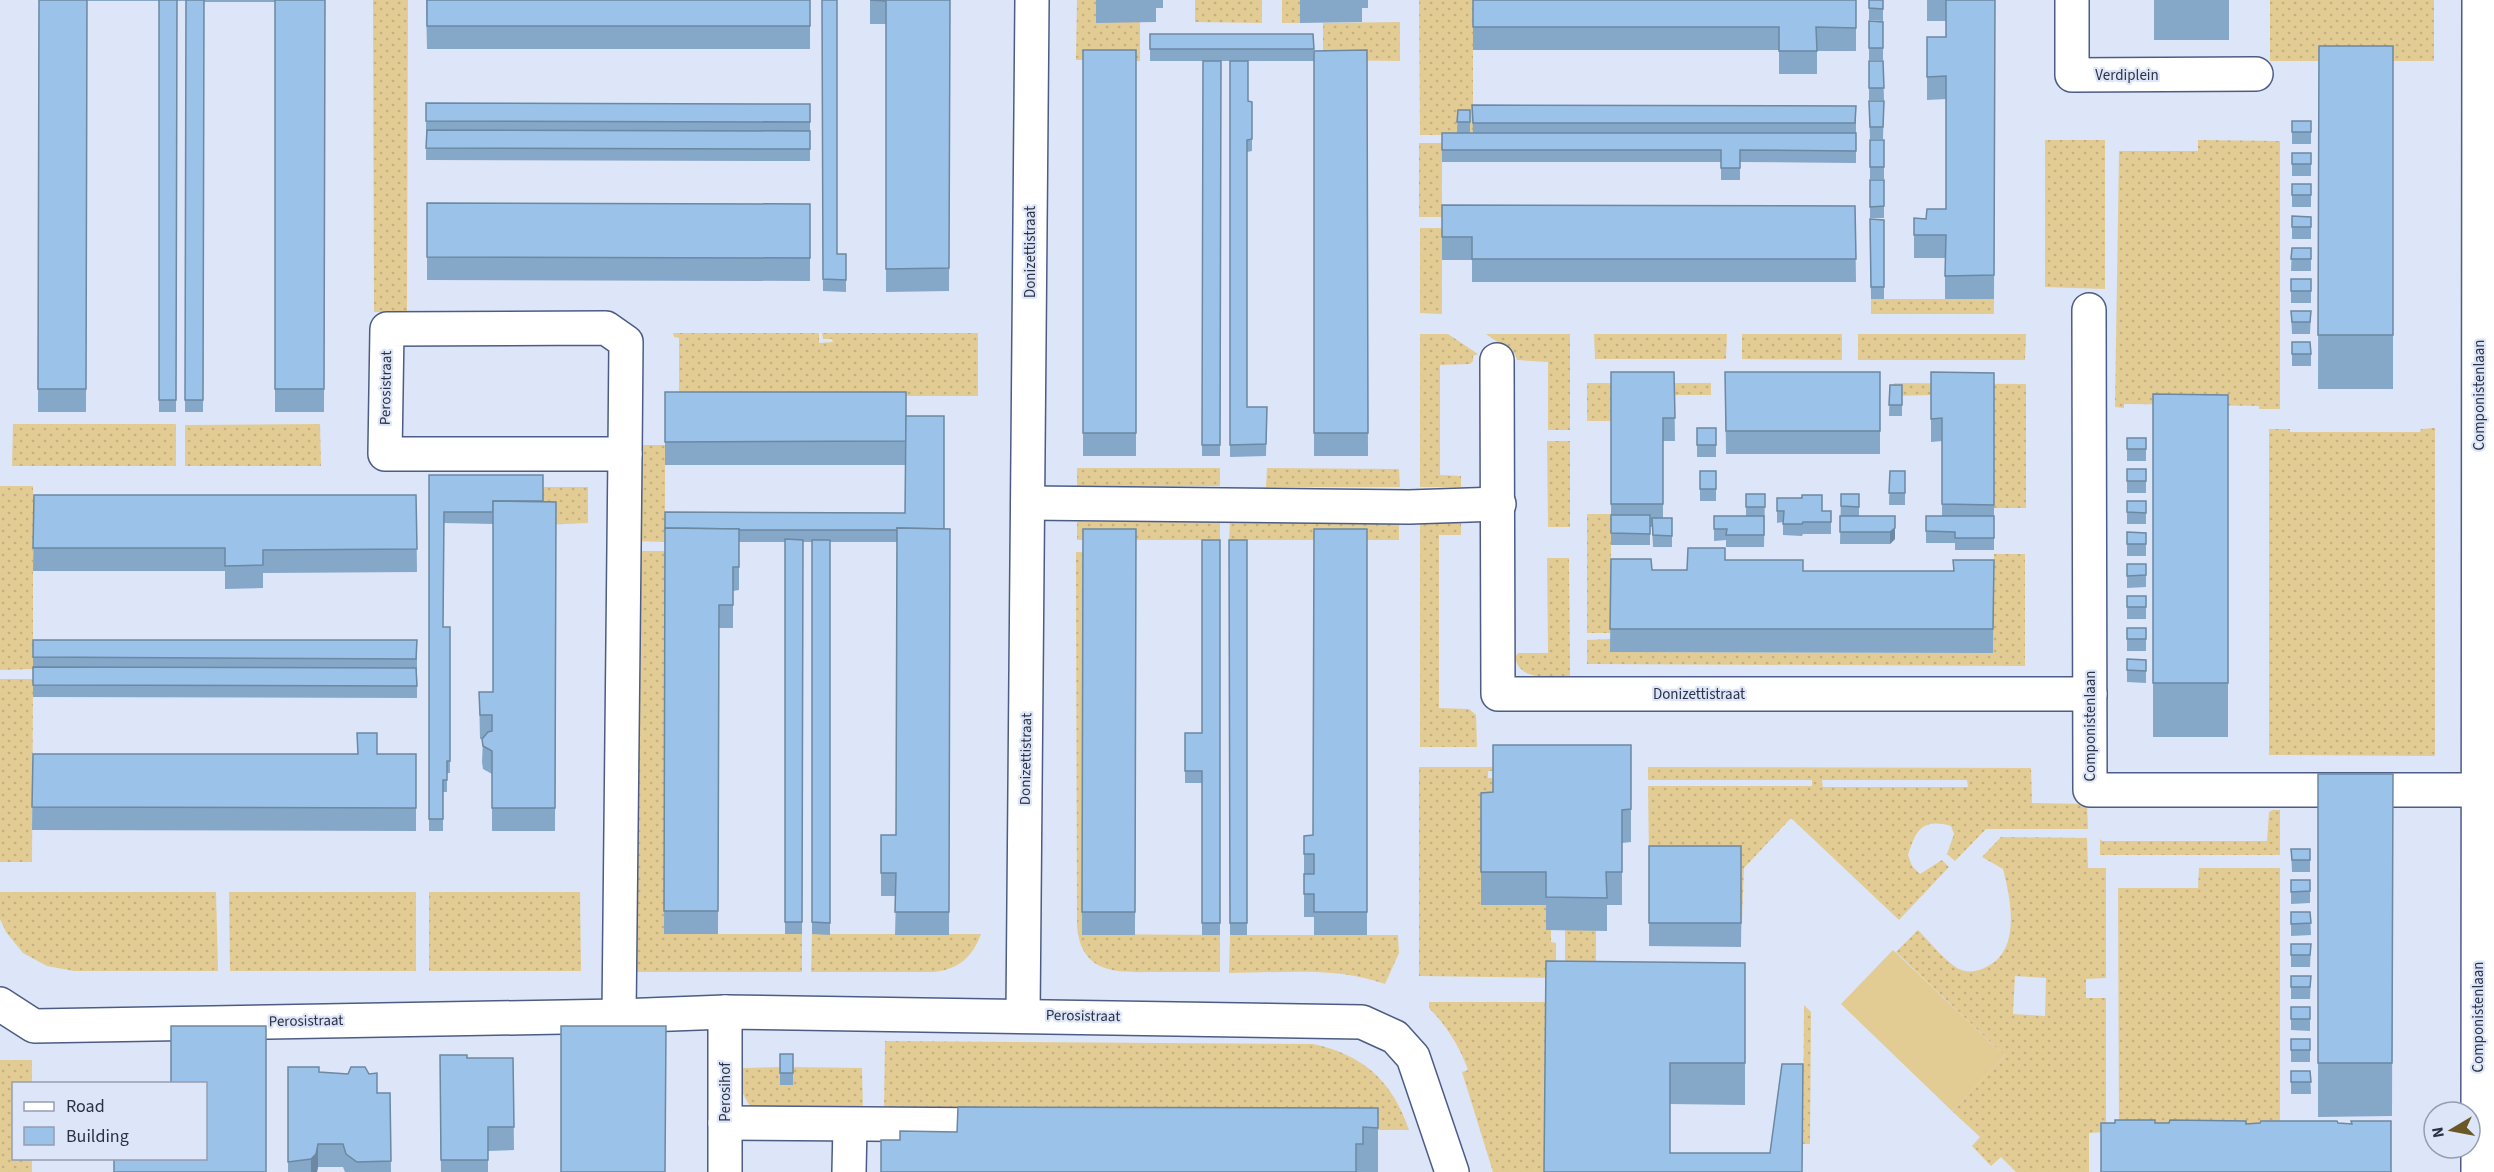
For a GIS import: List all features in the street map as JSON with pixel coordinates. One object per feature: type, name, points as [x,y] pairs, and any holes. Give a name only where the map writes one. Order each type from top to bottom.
[{"type":"street","name":"Donizettistraat","points":[[1023,1015],[1032,0]]},
{"type":"street","name":"Verdiplein","points":[[2072,0],[2072,75],[2256,74]]},
{"type":"street","name":"Componistenlaan","points":[[2478,1172],[2486,979],[2477,789],[2479,0]]},
{"type":"street","name":"Componistenlaan","points":[[2089,310],[2090,790],[2477,789]]},
{"type":"street","name":"Perosistraat","points":[[619,1016],[625,454],[626,342],[606,328],[387,329],[385,454],[625,454]]},
{"type":"street","name":"Donizettistraat","points":[[1497,360],[1498,694],[2090,694]]},
{"type":"street","points":[[1028,503],[1409,507],[1498,504]]},
{"type":"street","name":"Perosistraat","points":[[0,1004],[34,1026],[619,1016],[724,1012],[1362,1022],[1395,1036],[1413,1057],[1452,1172]]},
{"type":"street","name":"Perosihof","points":[[724,1012],[725,1172]]},
{"type":"street","points":[[725,1123],[1026,1125]]},
{"type":"street","points":[[849,1172],[850,1125]]},
{"type":"shaded area","points":[[373,0],[408,0],[407,312],[374,312]]},
{"type":"shaded area","points":[[1077,0],[1096,0],[1096,22],[1140,22],[1140,61],[1076,60]]},
{"type":"shaded area","points":[[1195,0],[1262,0],[1262,23],[1195,22]]},
{"type":"shaded area","points":[[1282,0],[1300,0],[1300,23],[1282,23]]},
{"type":"shaded area","points":[[1419,0],[1473,0],[1473,135],[1420,135]]},
{"type":"shaded area","points":[[2270,0],[2434,0],[2434,61],[2270,61]]},
{"type":"shaded area","points":[[1400,22],[1400,61],[1323,60],[1323,23]]},
{"type":"shaded area","points":[[2045,140],[2105,140],[2105,289],[2045,287]]},
{"type":"shaded area","points":[[2198,140],[2280,141],[2280,409],[2259,409],[2259,406],[2129,404],[2124,404],[2124,408],[2115,407],[2119,151],[2198,151]]},
{"type":"shaded area","points":[[1419,143],[1442,143],[1442,217],[1419,217]]},
{"type":"shaded area","points":[[1420,228],[1442,228],[1442,314],[1420,313]]},
{"type":"shaded area","points":[[1871,299],[1994,299],[1994,314],[1871,314]]},
{"type":"shaded area","points":[[673,333],[819,333],[819,343],[833,342],[832,339],[823,339],[822,333],[978,333],[978,396],[674,396],[679,392],[679,338],[674,337]]},
{"type":"shaded area","points":[[1420,334],[1448,334],[1478,354],[1473,356],[1470,364],[1440,365],[1440,475],[1461,476],[1461,487],[1420,487]]},
{"type":"shaded area","points":[[1486,334],[1570,334],[1570,430],[1548,430],[1548,362],[1517,360],[1515,354]]},
{"type":"shaded area","points":[[1594,334],[1727,334],[1726,359],[1595,359]]},
{"type":"shaded area","points":[[1742,334],[1842,334],[1842,360],[1742,359]]},
{"type":"shaded area","points":[[1858,334],[2026,334],[2025,360],[1858,360]]},
{"type":"shaded area","points":[[1587,383],[1711,383],[1711,395],[1611,395],[1611,421],[1587,421]]},
{"type":"shaded area","points":[[1894,383],[2026,384],[2026,508],[1994,508],[1994,483],[1931,395],[1894,396]]},
{"type":"shaded area","points":[[13,424],[176,424],[176,466],[12,466]]},
{"type":"shaded area","points":[[320,424],[321,466],[185,466],[185,425]]},
{"type":"shaded area","points":[[2435,428],[2435,756],[2269,755],[2269,429],[2290,429],[2290,432],[2420,432],[2421,429]]},
{"type":"shaded area","points":[[1547,441],[1570,441],[1570,527],[1548,527]]},
{"type":"shaded area","points":[[635,445],[665,445],[665,542],[635,541]]},
{"type":"shaded area","points":[[1077,468],[1220,468],[1220,486],[1077,487]]},
{"type":"shaded area","points":[[1267,468],[1399,469],[1400,487],[1266,487]]},
{"type":"shaded area","points":[[0,486],[33,486],[33,669],[0,670]]},
{"type":"shaded area","points":[[543,487],[588,487],[588,523],[543,525]]},
{"type":"shaded area","points":[[1587,514],[1611,514],[1611,633],[1587,633]]},
{"type":"shaded area","points":[[1420,521],[1461,521],[1461,535],[1439,535],[1439,708],[1469,709],[1476,715],[1477,747],[1420,747]]},
{"type":"shaded area","points":[[1077,522],[1220,522],[1220,540],[1077,540]]},
{"type":"shaded area","points":[[1230,522],[1399,522],[1399,540],[1229,540]]},
{"type":"shaded area","points":[[635,551],[665,551],[664,934],[802,934],[802,972],[634,972]]},
{"type":"shaded area","points":[[1076,552],[1083,552],[1082,934],[1220,935],[1220,972],[1118,971],[1095,963],[1080,943],[1077,927]]},
{"type":"shaded area","points":[[1994,554],[2025,554],[2025,666],[1587,664],[1587,640],[1611,639],[1611,652],[1993,653]]},
{"type":"shaded area","points":[[1547,558],[1569,558],[1570,676],[1545,677],[1529,674],[1518,665],[1515,657],[1518,653],[1548,653]]},
{"type":"shaded area","points":[[0,679],[33,679],[32,862],[0,862]]},
{"type":"shaded area","points":[[1419,767],[1592,767],[1592,771],[1488,771],[1488,778],[1493,778],[1493,825],[1481,826],[1481,905],[1546,905],[1546,930],[1551,930],[1551,942],[1556,943],[1556,978],[1419,976]]},
{"type":"shaded area","points":[[1648,767],[2031,768],[2032,803],[2087,804],[2088,829],[1986,829],[1955,861],[1947,854],[1954,834],[1951,826],[1927,825],[1917,833],[1911,846],[1908,855],[1912,866],[1920,874],[1942,860],[1949,867],[1899,920],[1791,818],[1744,868],[1741,947],[1741,870],[1689,857],[1649,857],[1648,786],[1812,786],[1812,780],[1648,780]],"holes":[[[1822,780],[1967,780],[1968,787],[1823,787]]]},
{"type":"shaded area","points":[[2280,810],[2280,855],[2100,855],[2100,839],[2102,841],[2267,841],[2269,812]]},
{"type":"shaded area","points":[[2001,837],[2087,838],[2088,868],[2106,868],[2106,978],[2086,979],[2086,998],[2106,998],[2106,1132],[2089,1133],[2089,1172],[2016,1172],[2001,1157],[1991,1166],[1972,1146],[1980,1137],[1952,1111],[2005,1056],[1896,952],[1918,930],[1960,970],[1978,970],[1996,960],[2004,950],[2009,938],[2011,910],[2009,895],[2003,869],[1982,857]],"holes":[[[2015,976],[2046,978],[2045,1016],[2013,1014]]]},
{"type":"shaded area","points":[[2199,868],[2280,868],[2280,1133],[2119,1133],[2118,888],[2198,888]]},
{"type":"shaded area","points":[[0,892],[216,892],[218,971],[74,971],[47,966],[23,953],[6,932],[0,919]]},
{"type":"shaded area","points":[[229,892],[416,892],[416,971],[230,971]]},
{"type":"shaded area","points":[[429,892],[580,892],[581,971],[429,971]]},
{"type":"shaded area","points":[[1565,930],[1596,930],[1596,978],[1565,978]]},
{"type":"shaded area","points":[[812,934],[981,934],[969,956],[957,965],[943,970],[934,972],[811,972]]},
{"type":"shaded area","points":[[1230,935],[1398,935],[1399,953],[1385,984],[1367,978],[1328,973],[1229,973]]},
{"type":"shaded area","points":[[1893,950],[2005,1056],[1952,1111],[1841,1004]]},
{"type":"shaded area","points":[[1429,1002],[1546,1002],[1544,1172],[1493,1172],[1462,1072],[1468,1070],[1452,1037],[1429,1008]]},
{"type":"shaded area","points":[[1804,1005],[1811,1012],[1810,1144],[1803,1144]]},
{"type":"shaded area","points":[[885,1041],[1313,1044],[1347,1055],[1374,1073],[1394,1097],[1409,1130],[1358,1130],[884,1111]]},
{"type":"shaded area","points":[[0,1060],[32,1060],[32,1082],[12,1082],[12,1160],[32,1160],[32,1172],[0,1172]]},
{"type":"shaded area","points":[[780,1067],[780,1085],[792,1085],[793,1067],[862,1068],[863,1113],[751,1108],[743,1094],[742,1068]]},
{"type":"building","points":[[39,0],[87,0],[86,389],[38,389]]},
{"type":"building","points":[[159,0],[177,0],[176,400],[159,400]]},
{"type":"building","points":[[186,0],[204,0],[203,400],[185,400]]},
{"type":"building","points":[[275,0],[325,0],[324,389],[275,389]]},
{"type":"building","points":[[427,0],[810,0],[810,26],[427,26]]},
{"type":"building","points":[[822,0],[837,0],[837,254],[846,254],[846,280],[823,279]]},
{"type":"building","points":[[870,0],[950,0],[949,268],[886,269],[886,1]]},
{"type":"building","points":[[1473,0],[1856,0],[1856,28],[1816,27],[1817,51],[1779,51],[1779,27],[1473,27]]},
{"type":"building","points":[[1869,0],[1883,0],[1883,9],[1869,8]]},
{"type":"building","points":[[1946,0],[1995,0],[1994,275],[1945,276],[1946,235],[1914,235],[1914,218],[1926,219],[1927,209],[1946,209],[1946,76],[1927,77],[1927,37],[1946,37]]},
{"type":"building","points":[[1869,21],[1883,22],[1883,48],[1869,48]]},
{"type":"building","points":[[1150,34],[1313,34],[1314,49],[1150,49]]},
{"type":"building","points":[[2319,46],[2393,46],[2393,335],[2318,335]]},
{"type":"building","points":[[1083,50],[1136,50],[1136,433],[1083,433]]},
{"type":"building","points":[[1367,50],[1368,433],[1314,433],[1314,51]]},
{"type":"building","points":[[1203,61],[1221,61],[1220,445],[1202,445]]},
{"type":"building","points":[[1230,61],[1248,61],[1248,101],[1252,102],[1252,139],[1247,140],[1247,407],[1267,407],[1266,444],[1230,445]]},
{"type":"building","points":[[1869,61],[1883,61],[1884,88],[1869,88]]},
{"type":"building","points":[[1869,101],[1884,101],[1883,127],[1870,127]]},
{"type":"building","points":[[426,103],[810,104],[810,122],[426,121]]},
{"type":"building","points":[[1472,105],[1856,106],[1855,123],[1473,123]]},
{"type":"building","points":[[1458,110],[1470,110],[1470,122],[1457,122]]},
{"type":"building","points":[[2292,121],[2311,121],[2311,132],[2292,132]]},
{"type":"building","points":[[427,130],[810,131],[810,149],[426,148]]},
{"type":"building","points":[[1442,133],[1856,133],[1856,151],[1740,150],[1740,168],[1721,168],[1721,150],[1442,150]]},
{"type":"building","points":[[1870,140],[1884,140],[1884,167],[1870,167]]},
{"type":"building","points":[[2292,153],[2311,153],[2311,164],[2292,164]]},
{"type":"building","points":[[1870,180],[1884,180],[1884,206],[1870,207]]},
{"type":"building","points":[[2292,184],[2311,184],[2311,195],[2292,195]]},
{"type":"building","points":[[427,203],[810,204],[810,258],[427,257]]},
{"type":"building","points":[[1442,205],[1855,206],[1856,259],[1472,259],[1472,237],[1442,237]]},
{"type":"building","points":[[2292,216],[2311,217],[2311,227],[2292,227]]},
{"type":"building","points":[[1870,219],[1884,220],[1884,287],[1871,287]]},
{"type":"building","points":[[2292,248],[2311,248],[2311,259],[2291,259]]},
{"type":"building","points":[[2291,279],[2311,279],[2311,291],[2291,291]]},
{"type":"building","points":[[2291,311],[2311,311],[2310,322],[2292,322]]},
{"type":"building","points":[[2292,342],[2310,342],[2311,354],[2292,354]]},
{"type":"building","points":[[1611,372],[1674,372],[1675,418],[1663,418],[1663,504],[1611,504]]},
{"type":"building","points":[[1725,372],[1880,372],[1880,431],[1726,431]]},
{"type":"building","points":[[1931,372],[1994,373],[1994,505],[1942,504],[1942,418],[1931,419]]},
{"type":"building","points":[[1890,385],[1902,385],[1902,405],[1889,405]]},
{"type":"building","points":[[665,392],[906,392],[906,441],[665,442]]},
{"type":"building","points":[[2153,394],[2228,395],[2228,683],[2153,683]]},
{"type":"building","points":[[906,416],[944,416],[944,529],[665,528],[665,512],[905,513]]},
{"type":"building","points":[[1697,428],[1716,428],[1716,445],[1697,445]]},
{"type":"building","points":[[2127,438],[2146,438],[2146,449],[2127,449]]},
{"type":"building","points":[[2127,469],[2146,469],[2146,481],[2127,481]]},
{"type":"building","points":[[1700,471],[1716,471],[1716,489],[1700,489]]},
{"type":"building","points":[[1890,471],[1905,471],[1905,493],[1889,493]]},
{"type":"building","points":[[429,475],[543,475],[543,501],[493,501],[493,512],[444,512],[443,627],[450,627],[450,761],[447,761],[447,780],[443,780],[443,819],[429,819]]},
{"type":"building","points":[[1746,494],[1765,494],[1765,507],[1746,507]]},
{"type":"building","points":[[1841,494],[1859,494],[1859,507],[1841,506]]},
{"type":"building","points":[[34,495],[416,495],[417,549],[263,550],[263,565],[225,566],[225,548],[33,548]]},
{"type":"building","points":[[1802,495],[1822,495],[1822,511],[1831,511],[1831,522],[1783,524],[1784,511],[1777,511],[1777,498],[1802,498]]},
{"type":"building","points":[[493,501],[556,502],[555,808],[492,808],[492,751],[483,746],[482,739],[492,731],[492,715],[480,715],[479,692],[493,692]]},
{"type":"building","points":[[2127,501],[2146,501],[2146,513],[2127,512]]},
{"type":"building","points":[[1611,515],[1650,515],[1650,534],[1611,533]]},
{"type":"building","points":[[1714,516],[1764,516],[1764,535],[1726,535],[1727,529],[1714,529]]},
{"type":"building","points":[[1840,516],[1895,516],[1895,528],[1890,532],[1840,532]]},
{"type":"building","points":[[1926,516],[1994,516],[1994,538],[1955,538],[1955,532],[1926,531]]},
{"type":"building","points":[[1652,518],[1672,518],[1672,536],[1653,535]]},
{"type":"building","points":[[665,528],[739,529],[739,567],[733,567],[733,605],[719,605],[718,911],[664,911]]},
{"type":"building","points":[[897,528],[950,529],[949,912],[895,912],[896,873],[881,873],[881,835],[896,835]]},
{"type":"building","points":[[1083,529],[1136,529],[1135,912],[1082,912]]},
{"type":"building","points":[[1314,529],[1367,529],[1367,912],[1314,912],[1314,894],[1304,894],[1304,874],[1314,874],[1314,854],[1304,854],[1304,836],[1313,835]]},
{"type":"building","points":[[2127,532],[2146,533],[2146,544],[2127,544]]},
{"type":"building","points":[[785,539],[803,540],[802,922],[785,922]]},
{"type":"building","points":[[812,540],[830,540],[830,923],[812,922]]},
{"type":"building","points":[[1202,540],[1220,540],[1220,923],[1202,923],[1202,771],[1185,771],[1185,733],[1202,733]]},
{"type":"building","points":[[1229,540],[1247,540],[1247,923],[1230,923]]},
{"type":"building","points":[[1688,548],[1725,548],[1725,560],[1803,560],[1803,571],[1954,571],[1953,560],[1994,560],[1993,629],[1610,629],[1611,559],[1651,559],[1652,570],[1687,570]]},
{"type":"building","points":[[2127,564],[2146,564],[2146,575],[2127,576]]},
{"type":"building","points":[[2127,596],[2146,596],[2146,607],[2127,607]]},
{"type":"building","points":[[2127,628],[2146,628],[2146,639],[2127,639]]},
{"type":"building","points":[[33,640],[417,640],[416,659],[33,657]]},
{"type":"building","points":[[2127,659],[2146,660],[2146,671],[2127,670]]},
{"type":"building","points":[[33,667],[416,668],[417,686],[33,685]]},
{"type":"building","points":[[357,733],[377,733],[377,754],[416,754],[416,808],[32,807],[33,754],[358,754]]},
{"type":"building","points":[[1493,745],[1631,745],[1631,809],[1622,810],[1622,872],[1606,872],[1607,898],[1546,897],[1546,872],[1481,872],[1481,793],[1493,792]]},
{"type":"building","points":[[2318,774],[2393,774],[2392,1063],[2318,1063]]},
{"type":"building","points":[[1649,846],[1741,846],[1741,923],[1649,923]]},
{"type":"building","points":[[2291,849],[2310,849],[2310,860],[2292,860]]},
{"type":"building","points":[[2291,880],[2310,880],[2310,891],[2291,892]]},
{"type":"building","points":[[2291,912],[2310,912],[2311,923],[2291,924]]},
{"type":"building","points":[[2291,944],[2311,944],[2310,955],[2291,955]]},
{"type":"building","points":[[1546,961],[1745,963],[1745,1063],[1670,1063],[1670,1153],[1770,1153],[1782,1064],[1803,1064],[1802,1172],[1544,1172]]},
{"type":"building","points":[[2291,976],[2311,976],[2310,987],[2291,987]]},
{"type":"building","points":[[2291,1007],[2310,1007],[2310,1019],[2291,1019]]},
{"type":"building","points":[[171,1026],[266,1026],[266,1172],[114,1172],[114,1160],[207,1160],[207,1082],[171,1082]]},
{"type":"building","points":[[561,1026],[666,1026],[665,1172],[561,1172]]},
{"type":"building","points":[[2291,1039],[2310,1039],[2310,1050],[2291,1050]]},
{"type":"building","points":[[780,1054],[793,1054],[793,1073],[780,1073]]},
{"type":"building","points":[[440,1055],[467,1055],[467,1058],[513,1058],[514,1127],[488,1127],[488,1160],[441,1160]]},
{"type":"building","points":[[288,1067],[319,1067],[319,1072],[348,1074],[351,1067],[365,1067],[369,1074],[377,1073],[377,1093],[390,1093],[391,1161],[357,1162],[346,1154],[343,1144],[318,1144],[316,1154],[311,1159],[288,1162]]},
{"type":"building","points":[[2291,1071],[2310,1071],[2311,1082],[2291,1082]]},
{"type":"building","points":[[958,1107],[1378,1108],[1378,1128],[1363,1127],[1363,1144],[1356,1144],[1356,1172],[881,1172],[881,1140],[900,1140],[900,1131],[957,1132]]},
{"type":"building","points":[[2115,1120],[2155,1120],[2155,1123],[2169,1123],[2170,1120],[2246,1121],[2246,1124],[2261,1121],[2337,1121],[2352,1124],[2351,1121],[2391,1121],[2391,1172],[2101,1172],[2101,1123],[2115,1123]]}]
